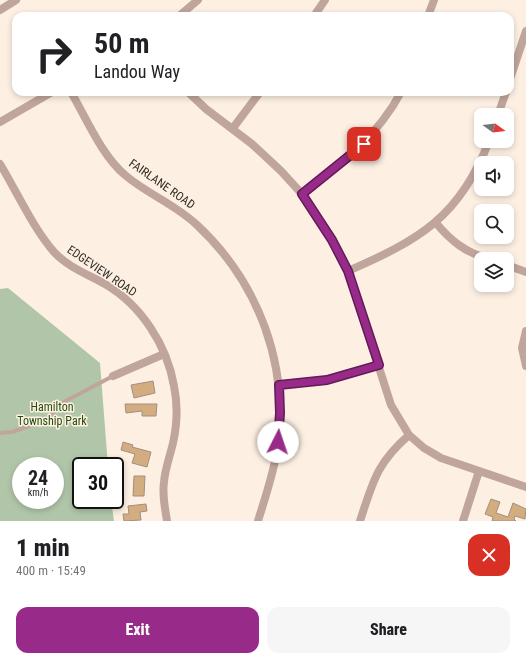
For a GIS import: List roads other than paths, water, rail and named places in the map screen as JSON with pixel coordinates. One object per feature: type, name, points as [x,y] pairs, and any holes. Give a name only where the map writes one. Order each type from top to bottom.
[{"type":"street","points":[[0,10],[16,0]]},
{"type":"street","points":[[184,12],[198,0]]},
{"type":"street","points":[[317,12],[326,0]]},
{"type":"street","points":[[430,12],[434,0]]},
{"type":"street","points":[[514,67],[526,31]]},
{"type":"street","points":[[0,122],[45,96]]},
{"type":"street","name":"FAIRLANE ROAD","points":[[73,96],[108,155],[124,174],[186,215],[214,242],[232,263],[250,292],[265,325],[271,343],[279,385],[280,413],[277,452],[270,483],[258,521]]},
{"type":"street","points":[[192,96],[206,110],[233,128],[265,155],[302,194],[332,240],[348,271],[391,405],[409,435],[424,448],[441,458],[526,487]]},
{"type":"street","points":[[233,128],[257,96]]},
{"type":"street","points":[[302,194],[364,144],[386,117],[399,96]]},
{"type":"street","points":[[500,108],[505,96]]},
{"type":"street","points":[[348,271],[400,248],[436,223],[468,186],[480,165],[486,148]]},
{"type":"street","name":"EDGEVIEW ROAD","points":[[0,164],[44,239],[54,252],[77,270],[113,290],[137,310],[150,327],[164,354],[174,385],[176,415],[173,443],[164,483],[167,521]]},
{"type":"street","points":[[436,223],[456,244],[474,255]]},
{"type":"street","points":[[514,268],[526,272]]},
{"type":"street","points":[[525,363],[522,348],[526,331]]},
{"type":"street","points":[[113,376],[164,354]]},
{"type":"street","points":[[279,385],[327,380],[379,365]]},
{"type":"street","points":[[360,521],[374,479],[381,464],[388,454],[409,435]]},
{"type":"street","points":[[463,521],[480,471]]},
{"type":"lane","points":[[0,433],[12,432],[48,419],[62,403],[113,376]]},
{"type":"park label","name":"Hamilton Township Park","points":[[52,414]]}]
